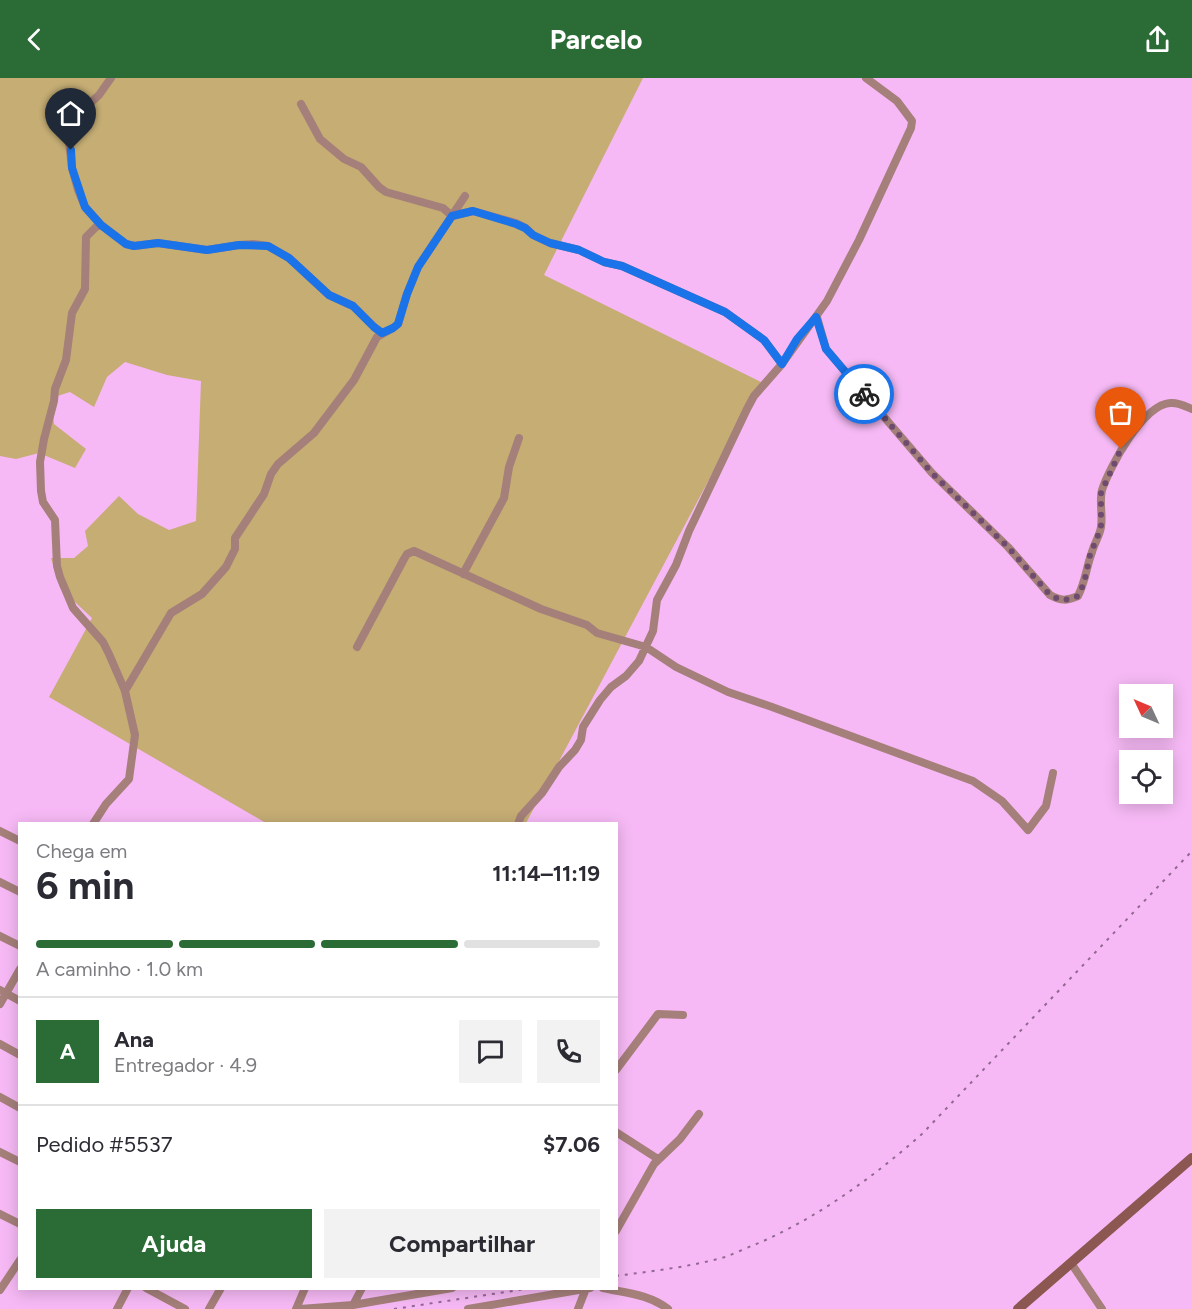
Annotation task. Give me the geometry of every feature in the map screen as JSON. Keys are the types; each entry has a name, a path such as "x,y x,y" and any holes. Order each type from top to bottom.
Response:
{"street":[{"path":"111,78 81,116 78,128 70,136 69,142 72,168 78,189 85,207 101,225 126,244 134,246 158,243 207,250 239,245 268,246 289,258 329,295 353,306 382,333"},
{"path":"519,822 559,767 575,750 581,740 583,728 600,700 639,661 653,631 657,600 676,565 689,531 747,410 761,386 782,364 797,339 816,317 859,240 911,128 912,121 897,100 866,78"},
{"path":"301,104 320,139 344,159 361,167 386,192 443,208 452,216"},
{"path":"125,691 171,613 202,594 226,567 235,549 236,538 264,494 271,474 278,464 314,433 354,380 374,343 382,333 398,324 418,267 465,196"},
{"path":"452,216 473,211 516,224 550,243 579,250 604,262 622,266 725,312 764,340 782,364"},
{"path":"94,822 106,804 129,779 135,735 125,691 102,642 73,608 60,577 57,566 55,520 43,502 40,491 40,462 55,389 66,360 72,313 85,289 86,237 89,232 101,225"},
{"path":"816,317 826,349 894,429 932,473 1008,547 1050,595 1059,600 1066,601 1078,596 1084,583 1090,555 1101,528 1101,493 1121,449 1136,431 1144,416 1156,408 1169,402 1180,403 1192,409"},
{"path":"463,574 504,498 519,438"},
{"path":"357,647 407,555 414,552 541,609 587,625 597,633 646,647 676,667 728,693 973,781 1016,813 1028,830 1046,806 1053,773"},
{"path":"0,831 18,840"},
{"path":"0,882 18,891"},
{"path":"0,936 18,945"},
{"path":"0,1004 3,992 18,972"},
{"path":"3,992 18,1000"},
{"path":"618,1067 658,1014 683,1016"},
{"path":"0,1044 18,1054"},
{"path":"0,1097 18,1107"},
{"path":"618,1228 658,1159 680,1139 699,1114"},
{"path":"619,1134 658,1159"},
{"path":"0,1152 18,1161"},
{"path":"1018,1309 1192,1158"},
{"path":"0,1214 18,1223"},
{"path":"0,1290 18,1263"},
{"path":"1071,1263 1102,1309"},
{"path":"117,1309 127,1290"},
{"path":"150,1290 185,1309"},
{"path":"209,1309 221,1290"},
{"path":"304,1290 298,1309 353,1305 410,1292 431,1290"},
{"path":"353,1305 361,1290"},
{"path":"468,1309 501,1306 587,1290"},
{"path":"578,1309 587,1290"},
{"path":"616,1290 635,1293 660,1303 668,1309"}],"shaded area":[{"path":"0,78 643,78 544,275 761,382 527,822 264,822 49,697 92,618 60,588 51,558 74,558 88,546 85,531 119,496 138,514 169,530 196,521 201,381 167,375 125,362 107,377 94,407 70,392 51,398 54,424 86,449 75,468 39,453 16,459 0,456"}],"railway":[{"path":"618,1276 685,1266 729,1255 803,1221 865,1181 922,1134 1192,851"},
{"path":"394,1309 519,1290"}],"way so far":[{"path":"864,394 932,473 1008,547 1050,595 1059,600 1066,601 1078,596 1084,583 1089,569 1090,555 1101,528 1101,493 1121,449"}],"route":[{"path":"71,150 72,168 85,207 101,225 112,231 126,244 134,246 158,243 207,250 254,244 268,246 289,258 329,295 353,306 382,333 398,324 418,267 452,216 473,211 516,224 550,243 579,250 604,262 622,266 725,312 764,340 782,364 797,339 816,317 826,349 864,394"}]}
